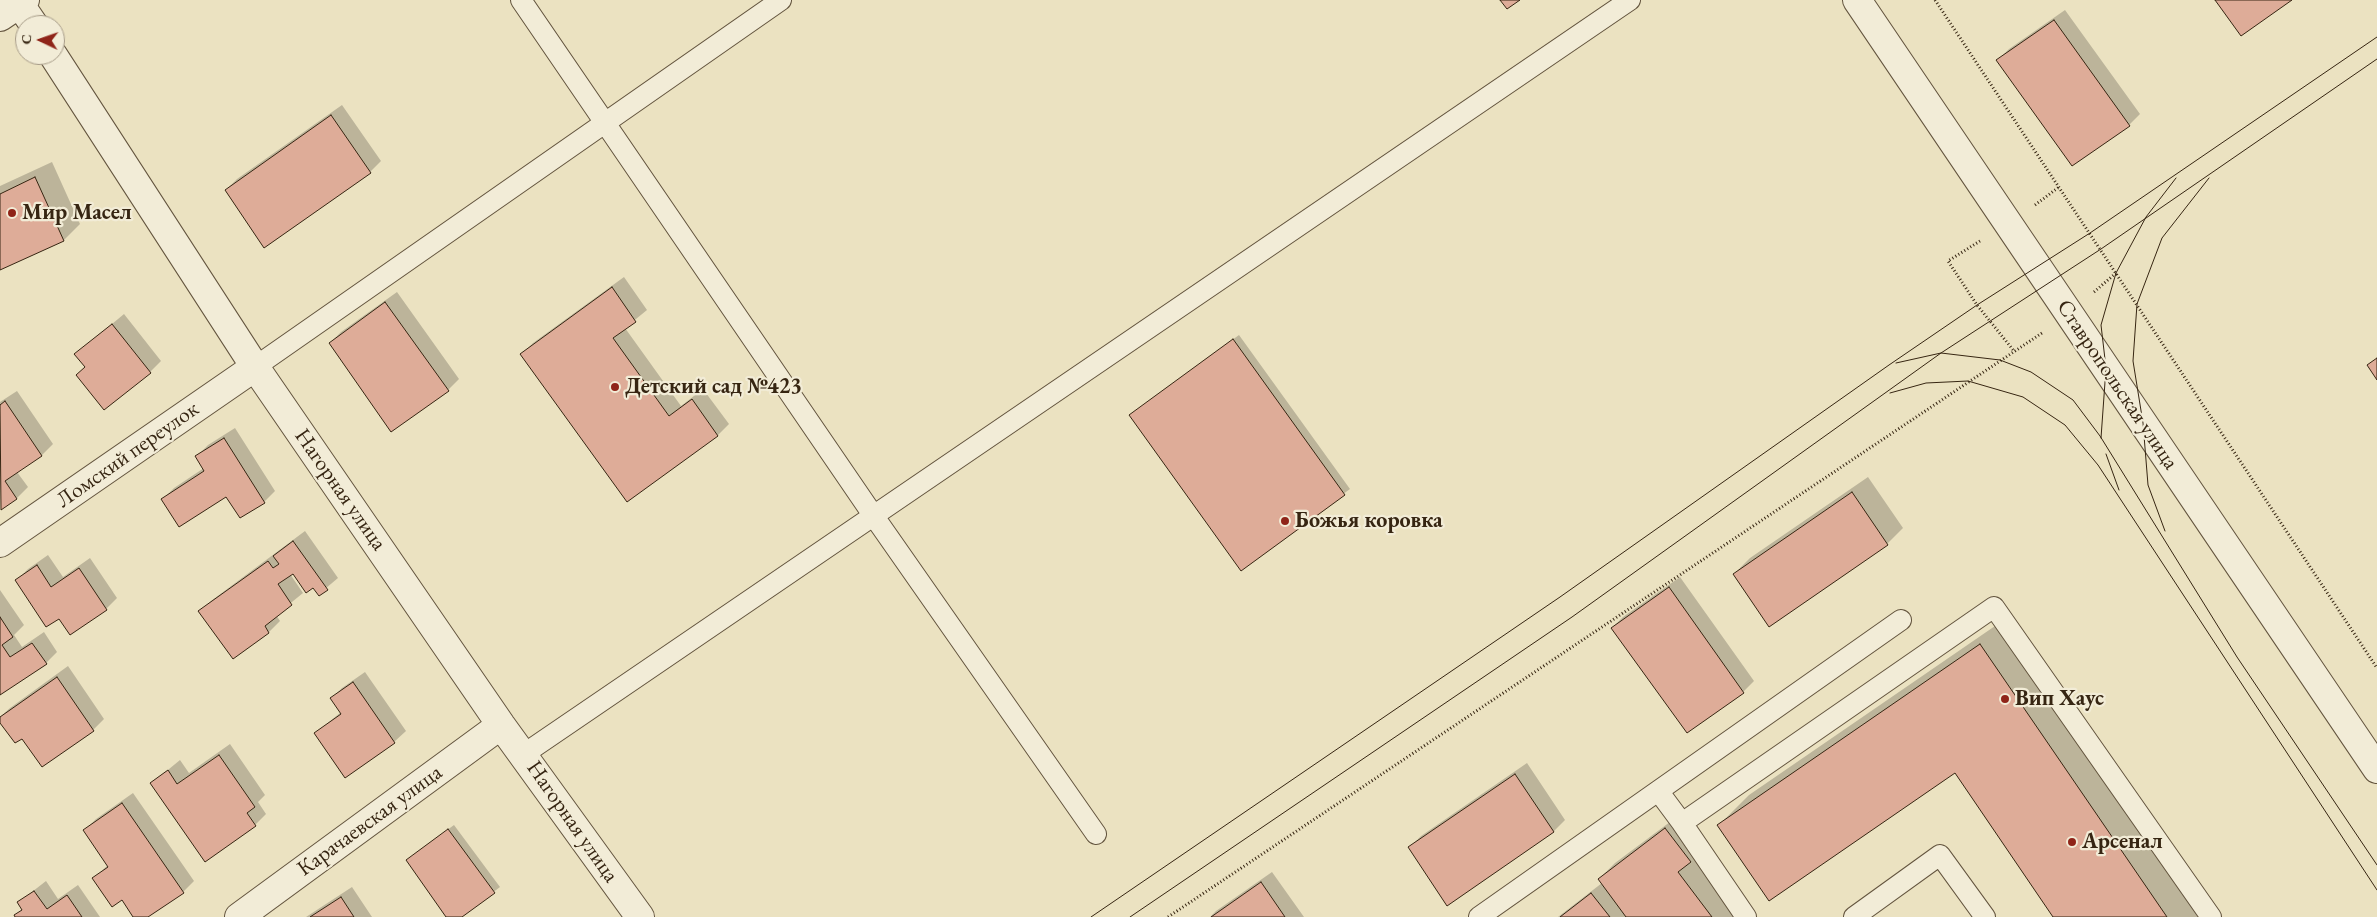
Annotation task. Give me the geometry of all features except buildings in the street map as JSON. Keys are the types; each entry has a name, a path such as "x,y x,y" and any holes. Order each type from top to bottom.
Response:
{"street":[{"name":"Ставропольская улица","path":"1857,0 2377,769"},
{"name":"Нагорная улица","path":"59,65 255,368 501,724 640,917"},
{"name":"Ломский переулок","path":"0,543 255,368"},
{"name":"Карачаевская улица","path":"239,917 501,724"}],"lane":[{"path":"521,0 606,121 873,515 1096,834"},
{"path":"255,368 781,0"},
{"path":"524,754 1630,0"},
{"path":"1682,823 1994,607 2211,917"},
{"path":"1479,917 1659,792 1900,620"},
{"path":"1659,792 1746,917"},
{"path":"1854,917 1940,855 1985,917"}],"path":[{"path":"1935,0 2377,668"},
{"path":"1168,917 2069,314 2116,273"}],"tram line":[{"path":"1091,917 1560,597 1889,365 1977,305 2090,233 2377,37"},
{"path":"1130,917 1572,617 1941,353 2101,249 2377,59"},
{"path":"2101,438 2106,368 2101,325 2116,273 2146,217 2176,178"},
{"path":"2165,531 2148,485 2143,423 2133,361 2137,304 2162,238 2209,178"},
{"path":"1896,363 1941,353 2000,360 2031,372 2073,400 2100,436 2237,657 2377,865"},
{"path":"1890,393 1926,383 1968,381 2023,397 2065,425 2098,465 2377,890"},
{"path":"2106,454 2119,490"}],"place":[{"name":"Мир Масел","path":"12,213"},
{"name":"Детский сад №423","path":"615,387"},
{"name":"Божья коровка","path":"1285,521"},
{"name":"Вип Хаус","path":"2005,699"},
{"name":"Арсенал","path":"2072,842"}]}
